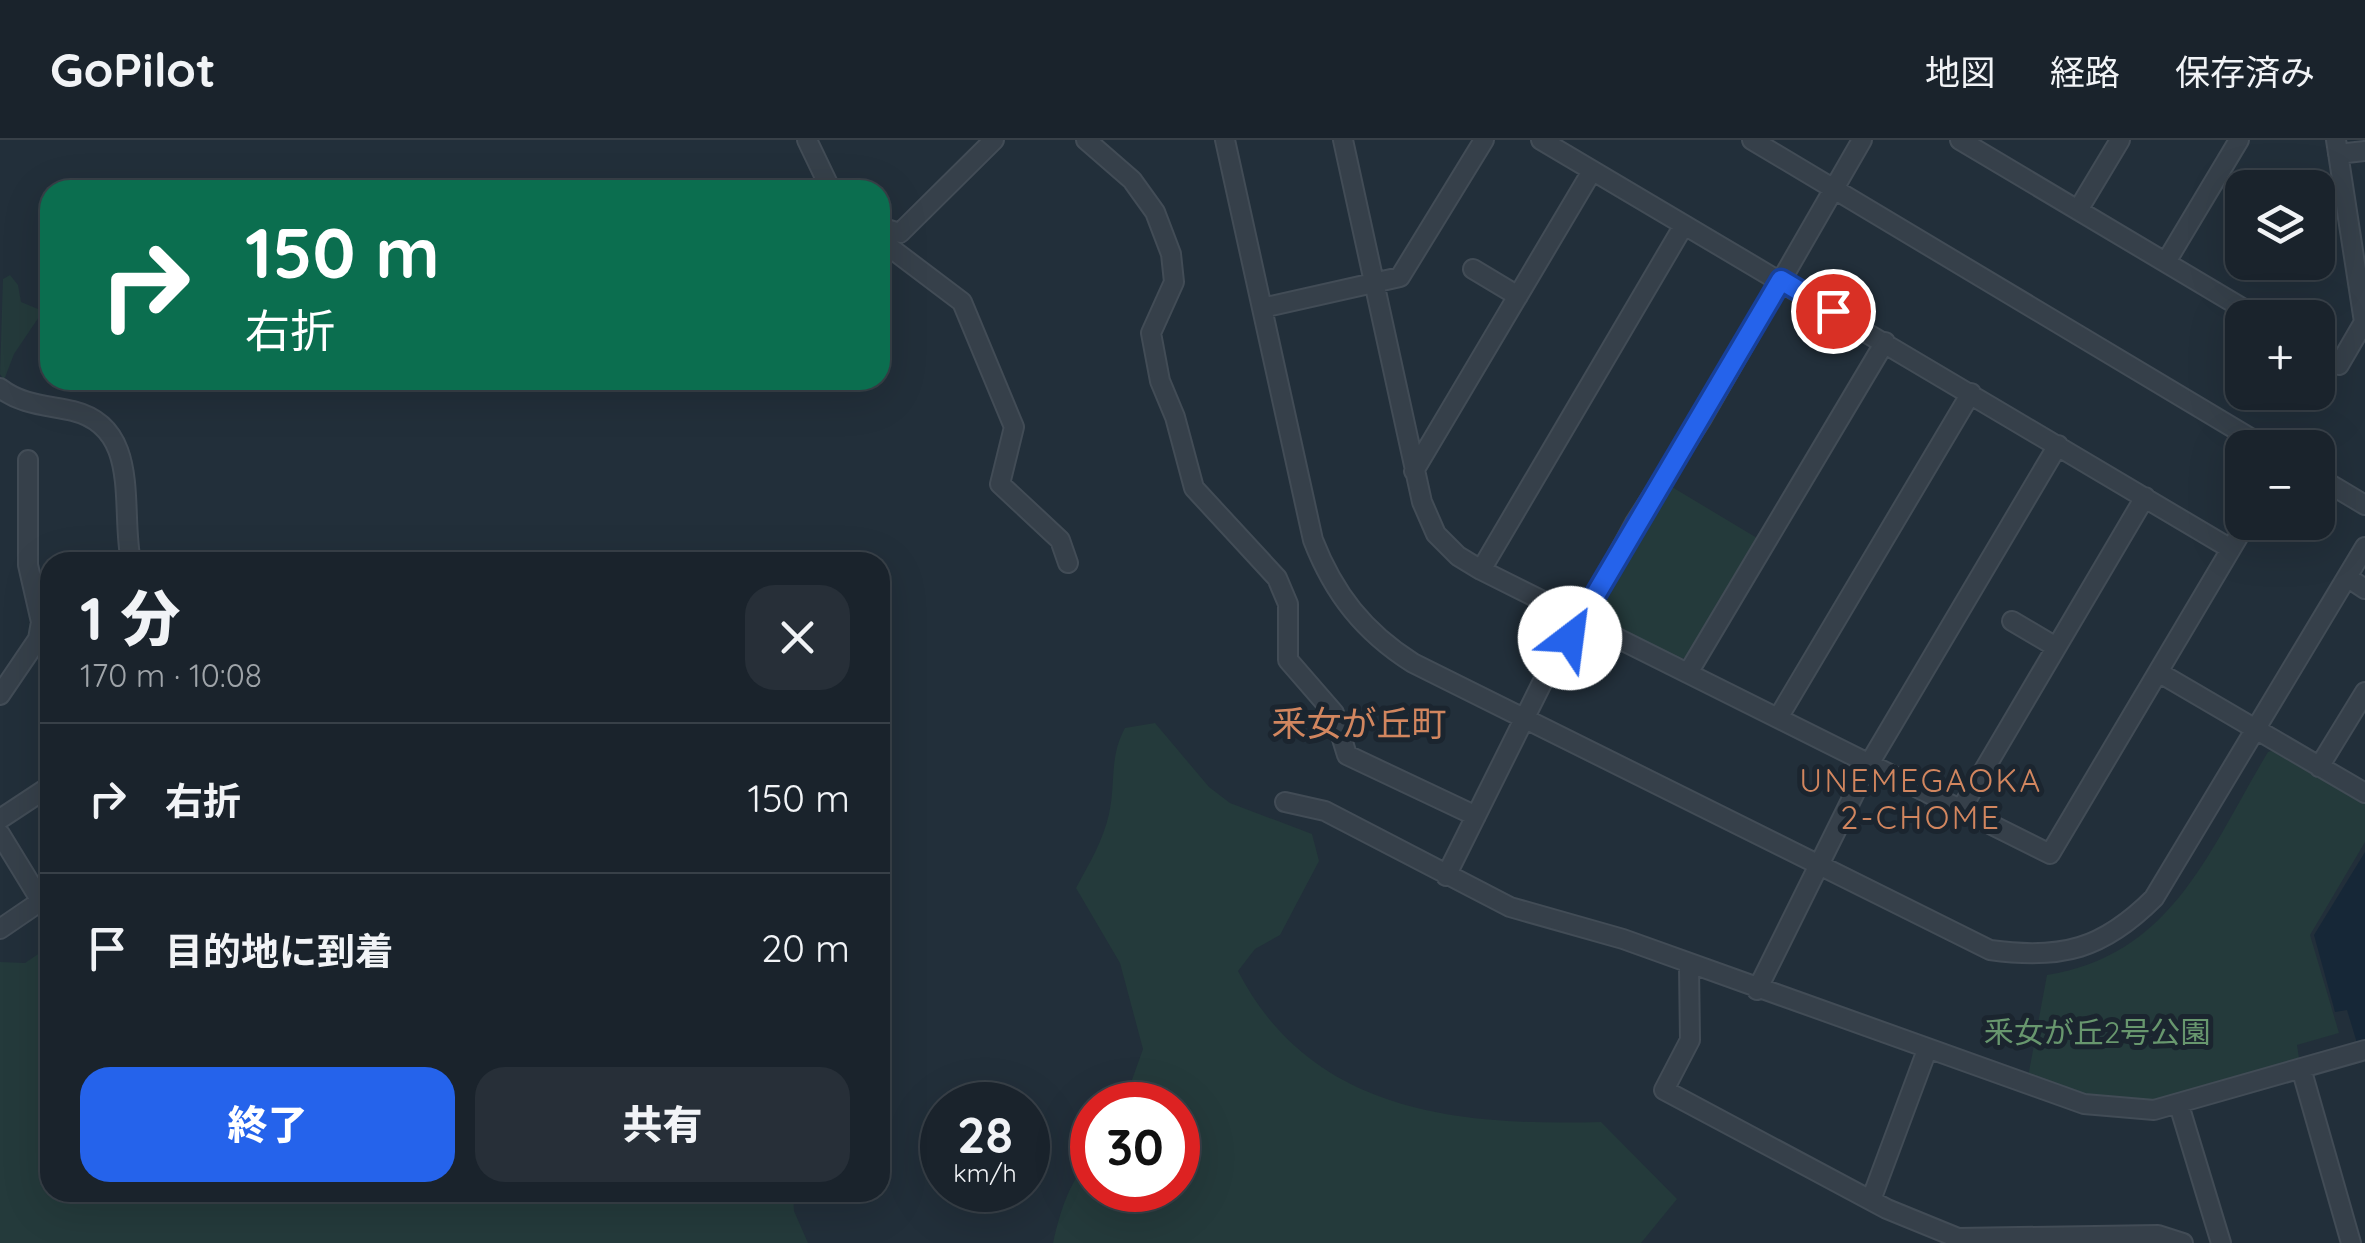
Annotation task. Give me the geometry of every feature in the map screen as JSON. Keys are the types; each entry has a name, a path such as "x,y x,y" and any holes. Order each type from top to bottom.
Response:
{"street":[{"path":"807,140 827,180"},
{"path":"890,230 900,233 994,140"},
{"path":"1086,140 1132,180 1155,212 1171,254 1174,282 1151,334 1160,381 1176,417 1194,488 1277,578 1288,604 1288,660 1334,713 1347,755 1476,816"},
{"path":"1225,140 1313,540 1340,596 1362,623 1395,651 1524,721 1990,950 2042,954 2077,950 2127,925 2154,898 2365,547"},
{"path":"1342,140 1414,470 1436,534 1458,556 1481,570 2050,854 2236,540"},
{"path":"1262,308 1400,278 1484,140"},
{"path":"1540,140 2230,549"},
{"path":"1752,140 2238,430"},
{"path":"1446,876 1549,669 1556,668 1581,618 1862,140"},
{"path":"1960,140 2229,300"},
{"path":"1991,158 2002,140"},
{"path":"2078,210 2120,140"},
{"path":"2166,262 2239,140"},
{"path":"2335,362 2338,364 2364,322 2337,147 2365,151"},
{"path":"1414,470 1592,171"},
{"path":"1481,570 1684,226"},
{"path":"890,248 962,302 1014,427 1000,484 1060,540 1068,563"},
{"path":"1473,269 1518,296"},
{"path":"1688,673 1885,342"},
{"path":"0,388 29,404 87,415 116,438 122,456 124,526 129,552"},
{"path":"1778,718 1971,393"},
{"path":"1756,990 1869,764 2058,445"},
{"path":"28,460 28,565 40,605"},
{"path":"2335,487 2365,504"},
{"path":"1961,809 2145,497"},
{"path":"2346,578 2365,589"},
{"path":"2012,621 2056,646"},
{"path":"0,695 40,634"},
{"path":"2158,672 2365,793"},
{"path":"2319,767 2365,692"},
{"path":"0,818 40,792"},
{"path":"1285,802 1324,812 1510,908 1623,939 1756,990 2084,1104 2135,1112 2179,1105 2365,1050"},
{"path":"0,834 40,899"},
{"path":"0,929 40,902"},
{"path":"1689,966 1690,1040 1664,1090 1871,1200 1966,1240 2158,1236 2183,1243"},
{"path":"1871,1200 1927,1050"},
{"path":"2301,1068 2351,1243"},
{"path":"2179,1105 2220,1243"}],"green space":[{"path":"10,275 18,285 21,302 40,310 4,380 0,374 3,279"},
{"path":"1672,487 1757,538 1689,656 1677,660 1602,621 1599,612"},
{"path":"1155,723 1209,787 1230,803 1312,834 1319,861 1280,935 1255,949 1238,971 1269,1018 1305,1055 1347,1082 1393,1101 1443,1113 1494,1120 1601,1122 1677,1199 1641,1243 1053,1243 1070,1190 1070,1212 1200,1212 1200,1082 1131,1082 1143,1049 1120,963 1076,888 1106,824 1117,749 1125,728"},
{"name":"釆女が丘2号公園","path":"2274,750 2365,804 2365,842 2310,935 2339,1033 2297,1045 2299,1058 2202,1091 2153,1101 2093,1098 2028,1077 2047,975 2090,964 2126,946 2157,921 2183,893 2268,752"},
{"path":"40,953 40,1202 794,1202 808,1243 0,1243 0,962 25,963"}],"water":[{"path":"2365,852 2365,1041 2357,1043 2347,1010 2335,1012 2314,935"}],"district":[{"name":"釆女が丘町","path":"1359,723"},
{"name":"UNEMEGAOKA 2-CHOME","path":"1921,798"}],"route":[{"path":"1570,638 1781,280 1833,311"}]}
